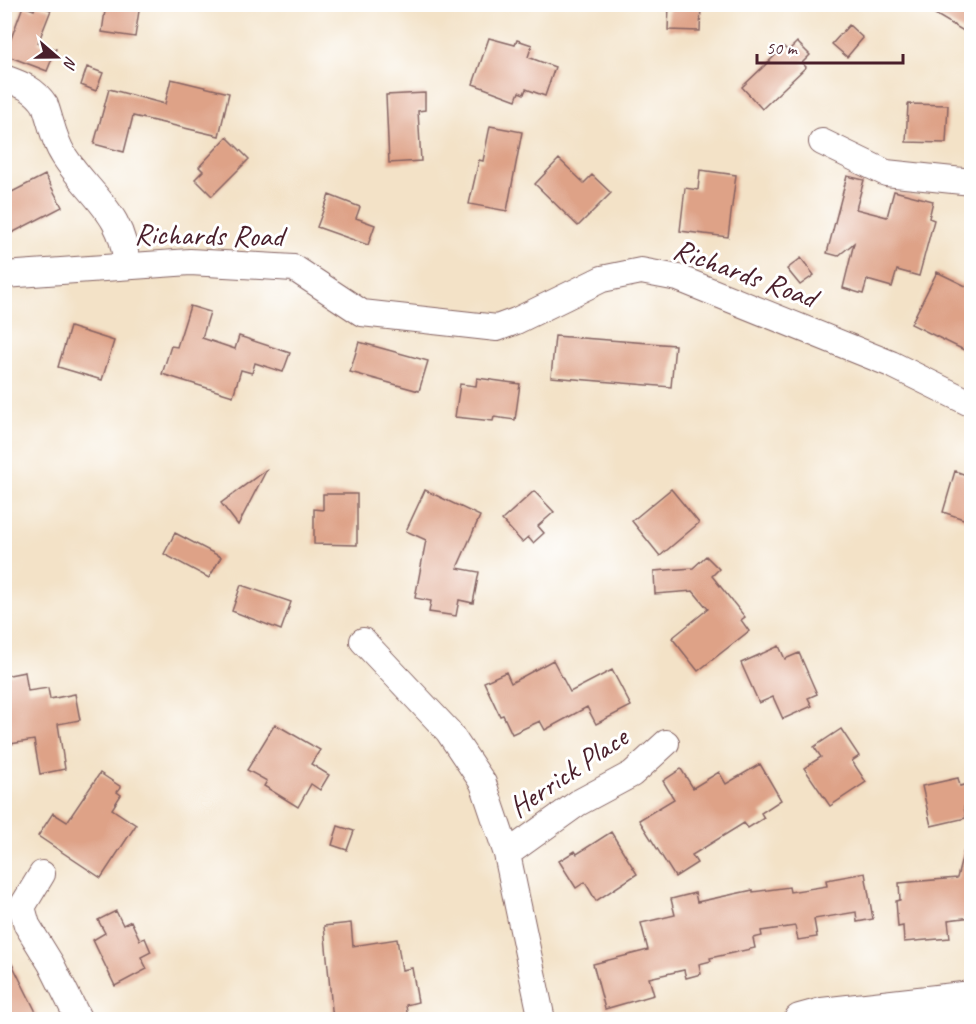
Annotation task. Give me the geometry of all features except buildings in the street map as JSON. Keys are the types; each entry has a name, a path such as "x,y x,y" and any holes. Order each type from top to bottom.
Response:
{"main road":[{"path":"801,1020 822,1014 972,997"}],"street":[{"path":"4,78 26,86 40,97 64,156 108,209 119,230 124,244 126,266"},
{"path":"822,142 886,174 972,182"},
{"name":"Richards Road","path":"4,275 190,262 294,268 362,313 497,328 602,279 640,270 678,278 891,364 972,404"},
{"path":"363,641 448,731 483,783 507,854 542,1020"},
{"name":"Herrick Place","path":"507,854 578,803 632,774 666,742"},
{"path":"42,874 22,907 27,925 51,964 79,1020"}]}
